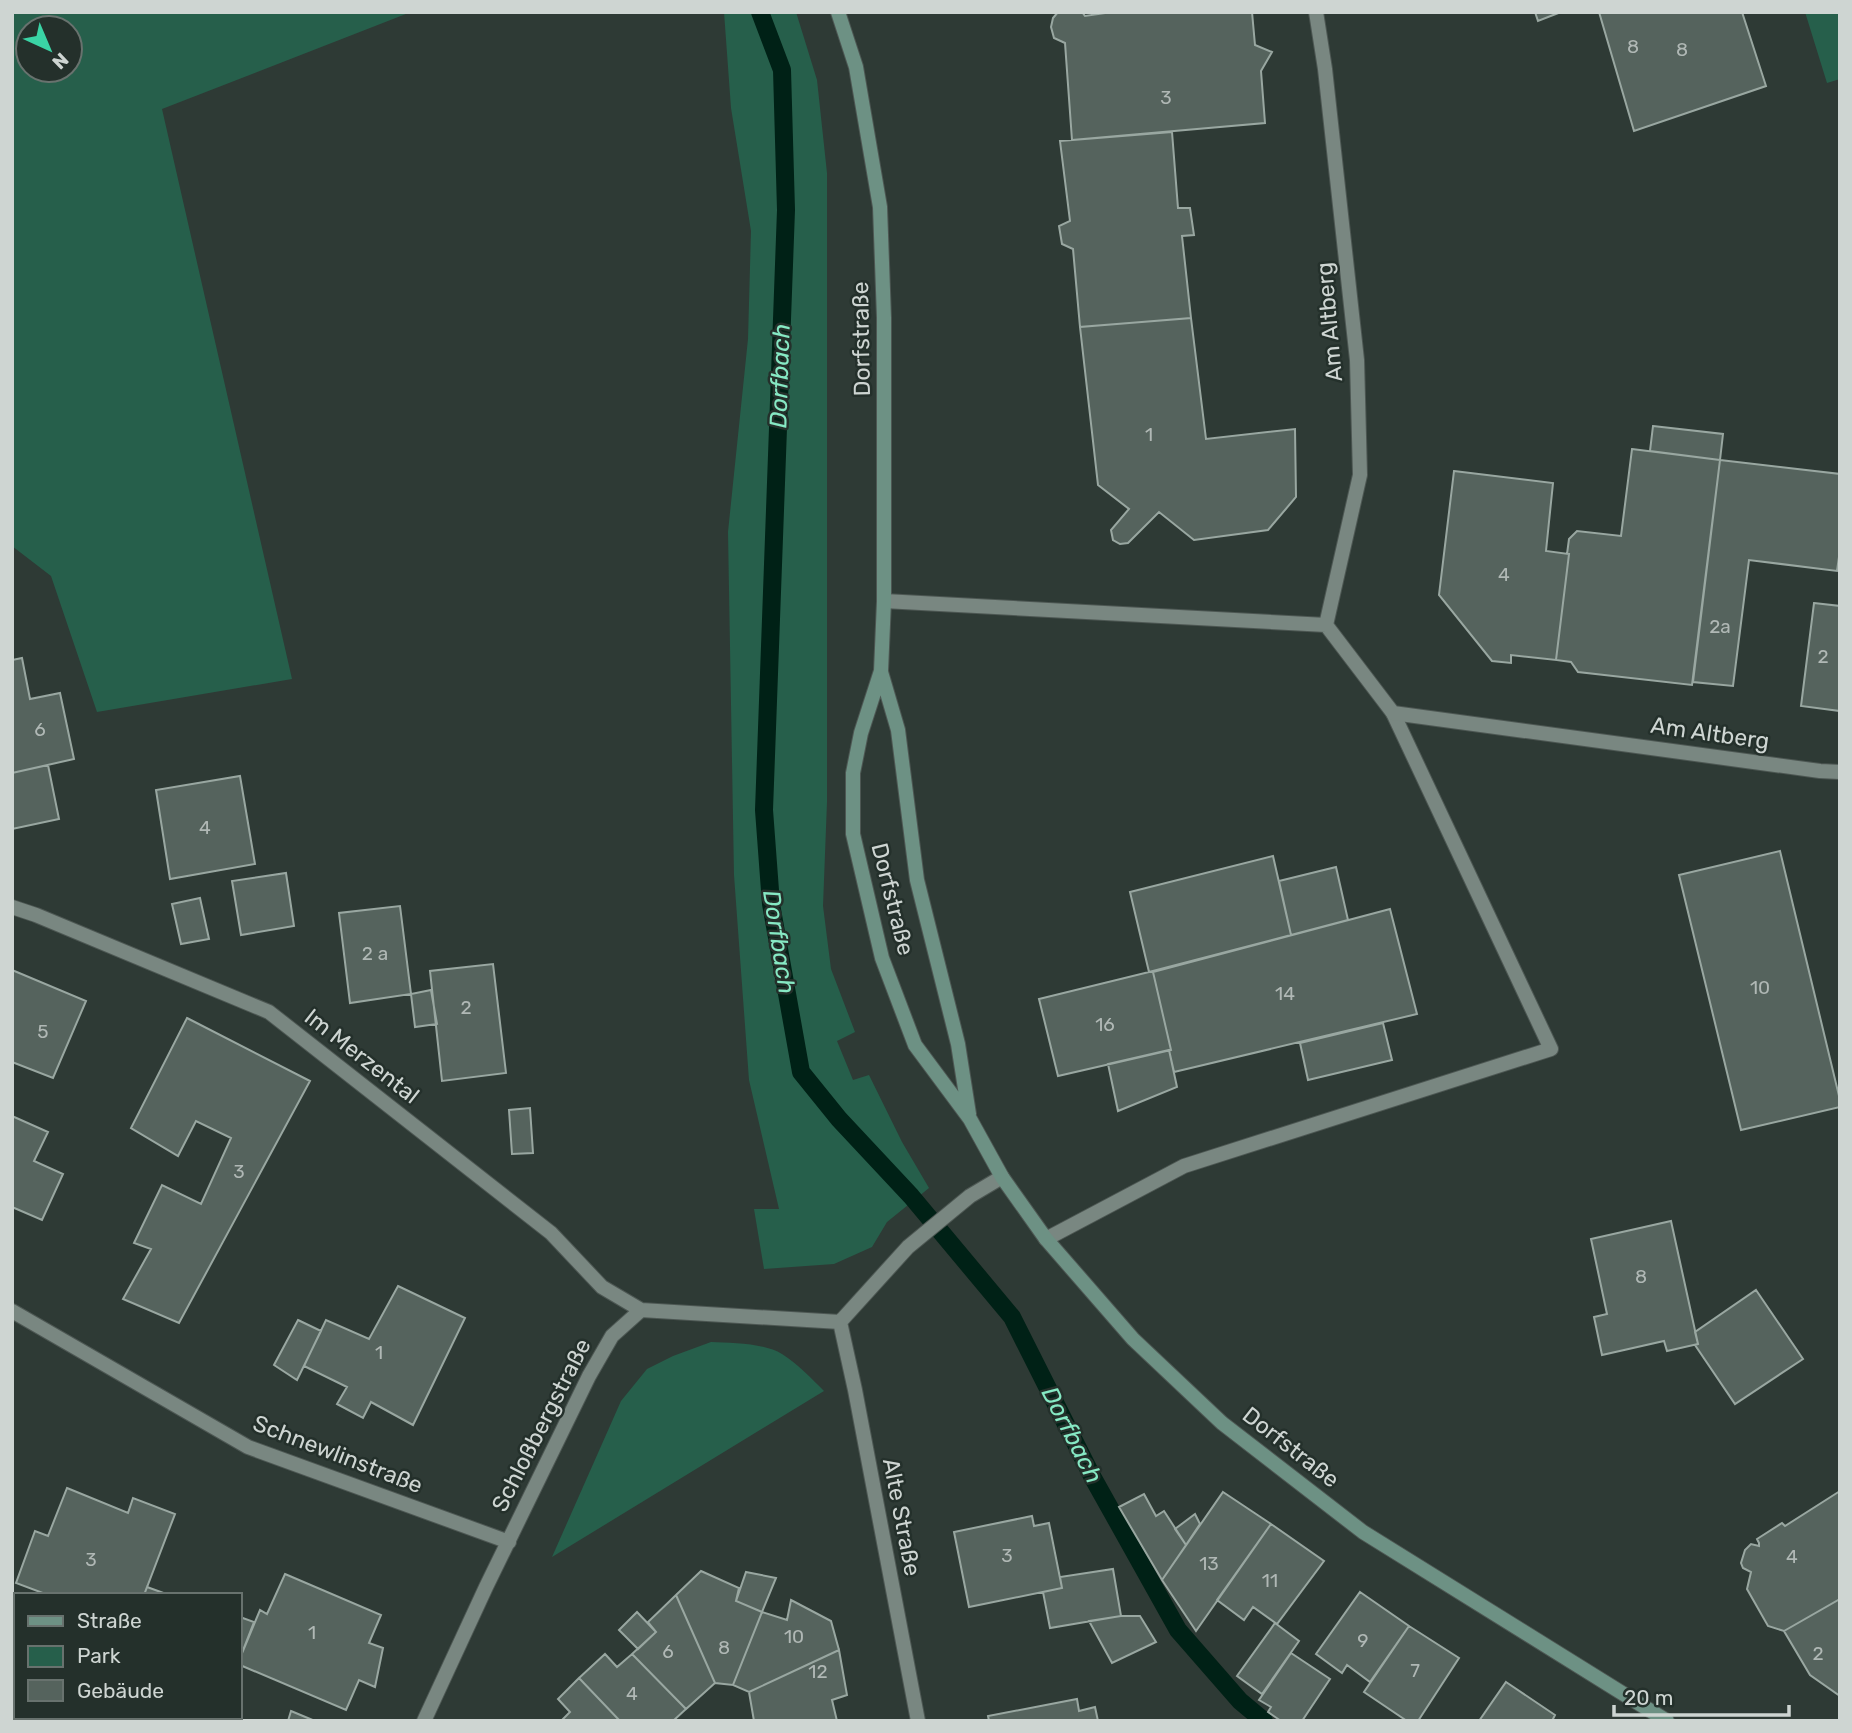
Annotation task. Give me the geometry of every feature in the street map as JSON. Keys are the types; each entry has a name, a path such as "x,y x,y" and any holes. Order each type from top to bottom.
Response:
{"main road":[{"name":"Dorfstraße","path":"838,12 856,67 880,207 884,317 884,601 881,671 861,733 853,774 853,834 882,958 915,1045 970,1119 1002,1177 1046,1239 1133,1339 1222,1423 1363,1532 1667,1721"},
{"name":"Dorfstraße","path":"881,671 898,730 917,880 958,1044 970,1119"}],"street":[{"name":"Am Altberg","path":"1316,12 1325,69 1357,360 1360,475 1326,625"},
{"path":"884,601 1326,625 1393,713 1551,1049 1184,1166 1046,1239"},
{"name":"Am Altberg","path":"1393,713 1840,772"},
{"name":"Im Merzental","path":"12,907 269,1012 551,1233 602,1286 641,1310"},
{"path":"641,1310 840,1322 908,1247 970,1196 1002,1177"},
{"name":"Schloßbergstraße","path":"424,1721 589,1376 612,1336 641,1310"},
{"name":"Schnewlinstraße","path":"12,1311 248,1447 509,1542"},
{"name":"Alte Straße","path":"840,1322 918,1721"}],"green space":[{"path":"12,12 411,12 162,109 292,679 97,712 51,576 12,546"},
{"path":"724,12 796,12 817,80 827,173 827,802 823,906 831,969 855,1032 837,1041 853,1080 869,1075 902,1142 929,1188 887,1222 872,1247 834,1264 764,1269 754,1209 779,1209 749,1080 734,875 728,532 748,339 751,231 731,108"},
{"path":"1805,12 1840,12 1840,79 1827,83"},
{"path":"711,1342 748,1344 775,1350 804,1371 824,1391 552,1557 621,1401 647,1369"}],"building":[{"path":"1058,12 1082,12 1085,16 1112,12 1252,12 1255,45 1272,52 1261,71 1265,123 1072,140 1065,43 1054,38 1051,27"},
{"path":"1535,12 1561,12 1538,21"},
{"path":"1599,12 1742,12 1766,86 1634,131"},
{"path":"1172,132 1178,208 1190,208 1194,235 1182,236 1191,318 1080,327 1073,249 1062,244 1059,226 1070,221 1060,141"},
{"path":"1191,318 1206,439 1295,429 1296,497 1268,530 1194,540 1159,512 1128,543 1120,544 1113,540 1111,530 1129,509 1098,485 1080,327"},
{"path":"1653,426 1723,434 1720,460 1650,451"},
{"path":"1632,449 1720,460 1692,685 1578,672 1571,662 1556,660 1569,539 1577,531 1621,536"},
{"path":"1720,460 1840,474 1840,550 1837,571 1749,560 1733,686 1693,682"},
{"path":"1454,471 1553,483 1546,551 1569,554 1556,660 1511,655 1511,663 1492,661 1439,595"},
{"path":"1814,603 1840,606 1840,711 1801,706"},
{"path":"22,658 30,699 60,693 74,759 12,773 12,660"},
{"path":"48,765 59,819 12,829 12,773"},
{"path":"240,776 255,864 170,879 156,790"},
{"path":"1780,851 1840,1107 1741,1130 1679,875"},
{"path":"1273,856 1291,935 1149,972 1130,892"},
{"path":"1336,867 1348,920 1291,935 1279,881"},
{"path":"286,873 294,926 241,935 232,881"},
{"path":"200,898 209,939 181,944 172,904"},
{"path":"400,906 411,994 350,1003 339,913"},
{"path":"1390,909 1417,1014 1174,1072 1153,972"},
{"path":"493,964 506,1073 442,1081 430,971"},
{"path":"12,970 86,1001 53,1078 12,1062"},
{"path":"1153,972 1171,1050 1058,1076 1039,999"},
{"path":"431,990 437,1024 415,1027 411,994"},
{"path":"187,1018 310,1081 179,1323 123,1299 151,1249 134,1243 162,1185 201,1204 231,1138 196,1121 178,1156 131,1128"},
{"path":"1383,1023 1392,1060 1308,1080 1300,1043"},
{"path":"1169,1050 1177,1087 1118,1111 1108,1064"},
{"path":"530,1108 533,1153 512,1154 509,1110"},
{"path":"12,1116 48,1132 34,1161 63,1174 42,1220 12,1207"},
{"path":"1671,1221 1698,1344 1667,1351 1664,1341 1602,1355 1594,1317 1607,1314 1591,1239"},
{"path":"398,1286 465,1318 413,1425 371,1402 363,1418 337,1404 347,1387 304,1366 326,1320 369,1339"},
{"path":"1756,1290 1803,1359 1735,1404 1695,1345 1698,1344 1695,1332"},
{"path":"298,1320 321,1331 297,1380 274,1365"},
{"path":"67,1488 128,1513 133,1498 175,1514 145,1593 43,1593 16,1583 35,1531 48,1536"},
{"path":"1840,1491 1840,1599 1784,1631 1768,1626 1747,1589 1751,1572 1743,1568 1741,1563 1745,1550 1751,1544 1759,1546 1757,1539 1782,1523 1785,1526"},
{"path":"1223,1492 1271,1524 1196,1631 1162,1580"},
{"path":"1144,1494 1156,1516 1164,1511 1186,1545 1162,1580 1119,1507"},
{"path":"1195,1514 1200,1524 1186,1545 1175,1529"},
{"path":"1032,1516 1034,1526 1049,1523 1062,1588 969,1607 954,1532"},
{"path":"1271,1524 1324,1561 1277,1624 1253,1607 1244,1620 1217,1600"},
{"path":"1113,1569 1121,1616 1050,1628 1043,1592 1062,1588 1060,1577"},
{"path":"701,1571 739,1588 736,1601 762,1612 733,1685 715,1683 676,1595"},
{"path":"746,1572 776,1578 762,1612 736,1601"},
{"path":"285,1574 381,1615 369,1643 383,1648 375,1687 359,1680 346,1710 242,1666 242,1653 260,1610 267,1614"},
{"path":"147,1587 164,1593 145,1593"},
{"path":"1360,1592 1409,1626 1370,1682 1347,1665 1342,1673 1316,1654"},
{"path":"676,1595 715,1683 686,1709 632,1654 656,1632 648,1622"},
{"path":"1840,1599 1840,1696 1810,1675 1784,1631"},
{"path":"791,1600 831,1621 839,1650 749,1692 733,1685 762,1612 787,1620"},
{"path":"637,1612 656,1632 638,1649 619,1630"},
{"path":"1140,1616 1156,1642 1112,1663 1089,1621"},
{"path":"242,1618 254,1622 242,1653"},
{"path":"1275,1623 1299,1641 1262,1694 1237,1676"},
{"path":"12,1626 14,1676 12,1675"},
{"path":"1409,1626 1459,1658 1418,1721 1407,1721 1364,1692"},
{"path":"839,1650 847,1695 832,1700 837,1721 754,1721 749,1692"},
{"path":"1291,1653 1330,1679 1302,1721 1281,1721 1268,1712 1271,1707 1259,1700"},
{"path":"605,1654 617,1667 632,1654 686,1709 673,1721 620,1721 579,1678"},
{"path":"579,1678 620,1721 561,1721 570,1712 558,1699"},
{"path":"1506,1682 1555,1715 1552,1721 1479,1721"},
{"path":"1077,1699 1079,1711 1095,1707 1098,1721 989,1721 988,1716"},
{"path":"291,1711 315,1721 288,1721"},
{"path":"29,1719 113,1719 112,1721 28,1721"},
{"path":"184,1719 189,1721 167,1721"}],"waterway":[{"name":"Dorfbach","path":"760,12 782,70 786,210 764,810 771,904 801,1072 839,1119 911,1196 1012,1317 1093,1478 1178,1630 1240,1701 1264,1721"}]}
